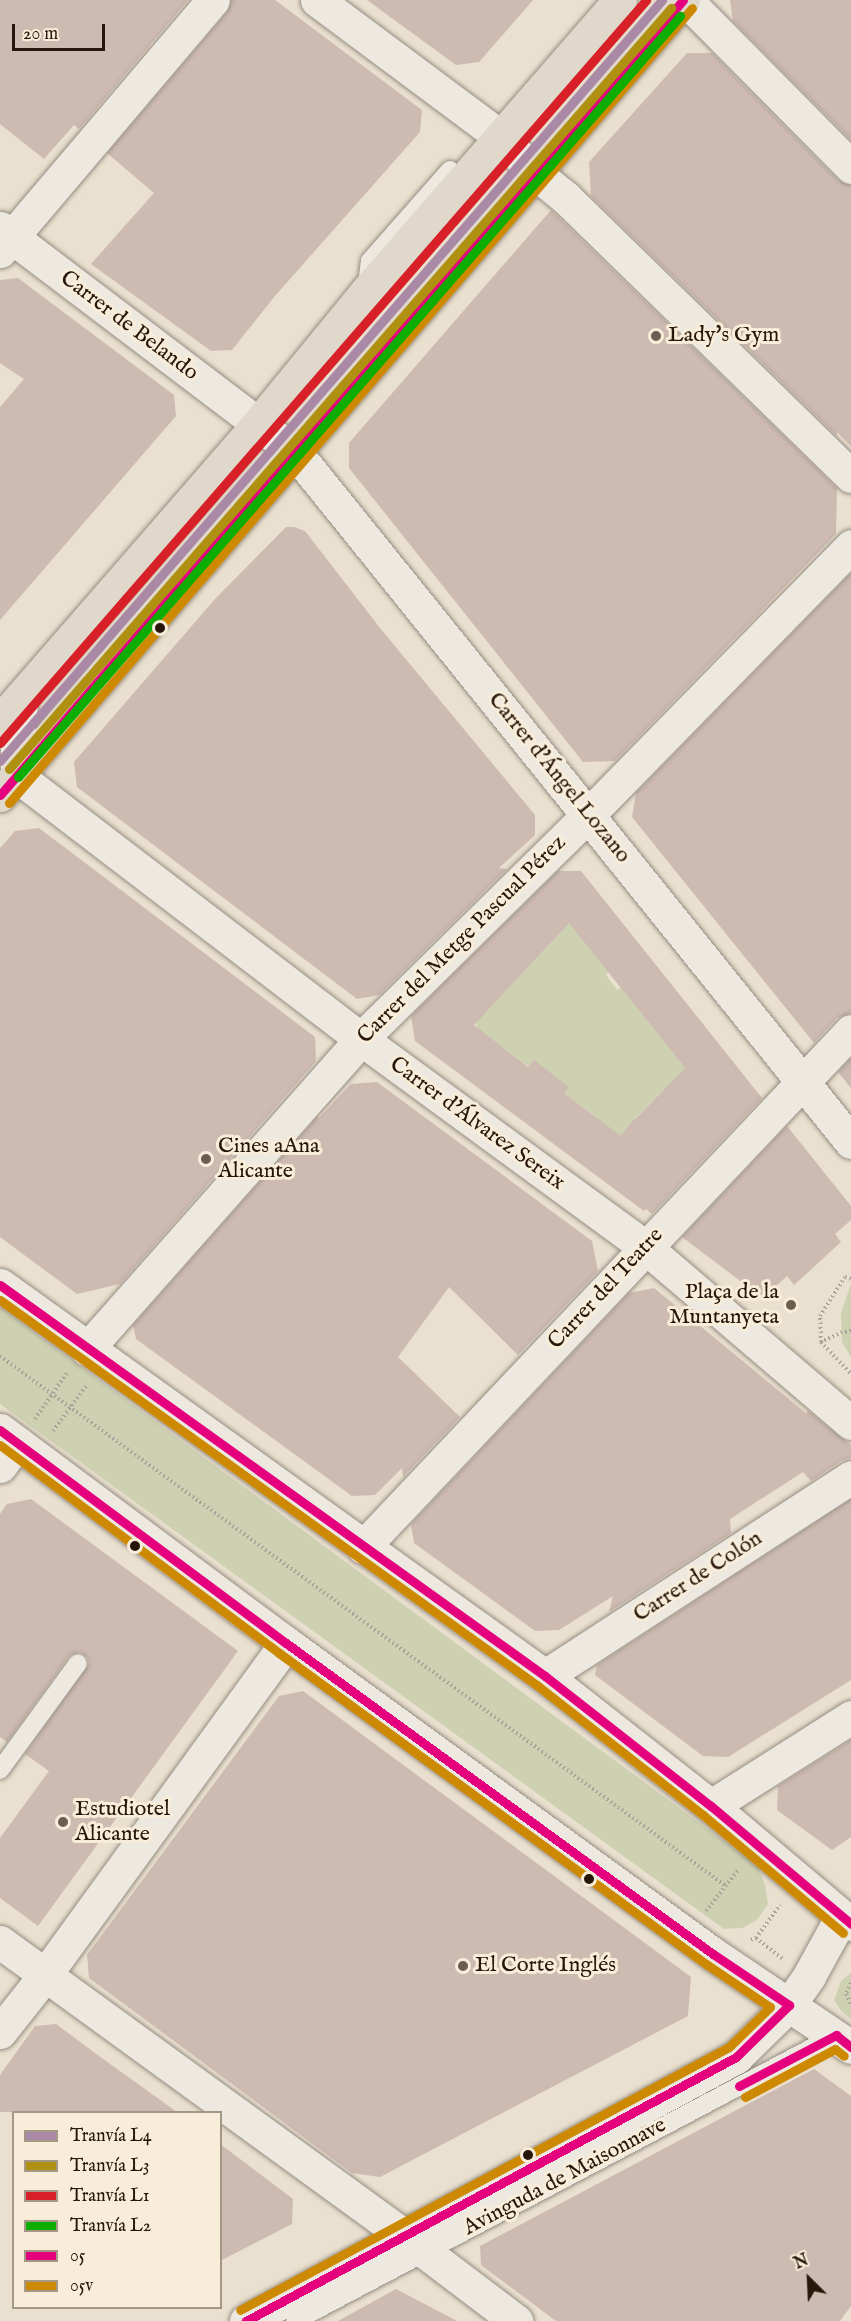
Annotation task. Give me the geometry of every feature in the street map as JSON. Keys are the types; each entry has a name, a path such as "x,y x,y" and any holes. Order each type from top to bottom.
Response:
{"main road":[{"path":"0,721 258,424 366,292 620,0"},
{"path":"8,786 684,0"}],"street":[{"path":"4,239 213,0"},
{"path":"317,0 502,138 534,172 566,198 851,476"},
{"path":"684,0 851,167"},
{"name":"Carrer de Belando","path":"4,239 258,424"},
{"name":"Carrer d'Ángel Lozano","path":"258,424 295,452 851,1142"},
{"name":"Carrer del Metge Pascual Pérez","path":"87,1349 362,1040 589,814 851,546"},
{"path":"8,786 22,696"},
{"name":"Carrer d'Álvarez Sereix","path":"8,786 645,1247 851,1423"},
{"name":"Carrer del Teatre","path":"363,1547 851,1031"},
{"path":"0,1286 545,1676 848,1916"},
{"path":"16,1444 713,1954 843,2041"},
{"name":"Carrer de Colón","path":"545,1676 851,1477"},
{"path":"0,2032 45,1975 286,1643"},
{"path":"711,1806 851,1717"},
{"name":"Avinguda de Maisonnave","path":"246,2321 414,2244 736,2057 789,2005 848,1916"},
{"path":"0,1942 516,2321"}],"lane":[{"path":"623,91 679,30 684,0"},
{"path":"366,292 370,261 450,170"},
{"path":"0,1770 78,1664"},
{"name":"Avinguda de Maisonnave","path":"295,2321 414,2244 843,2041"}],"path":[{"path":"851,1273 845,1277 820,1316 821,1342 851,1374"},
{"path":"845,1277 851,1279"},
{"path":"821,1342 842,1332 851,1331"},
{"path":"16,1444 87,1349"},
{"path":"0,1356 726,1886"},
{"path":"16,1444 70,1408 88,1383"},
{"path":"704,1914 740,1867"},
{"path":"748,1941 756,1938 780,1907 779,1897"},
{"path":"851,1983 846,1994 851,2005"}],"green space":[{"path":"566,919 609,972 606,975 617,990 621,988 685,1068 687,1106 665,1088 635,1118 655,1139 619,1140 596,1117 564,1093 498,1044 478,1035 475,1015 494,1003 550,943"},
{"path":"851,1284 851,1357 842,1342 841,1313"},
{"path":"0,1307 758,1866 765,1885 768,1904 757,1920 742,1928 724,1929 0,1404"},
{"path":"851,1973 851,2019 842,2012 834,2000 841,1981"}],"building":[{"path":"0,0 188,0 79,129 74,125 44,159 0,124"},
{"path":"231,0 275,0 422,110 420,132 275,296 232,350 211,351 91,264 154,193 107,153 227,12"},
{"path":"367,0 533,0 479,62 456,65"},
{"path":"730,0 851,0 851,140 733,21"},
{"path":"687,53 712,53 838,180 851,185 851,446 837,432 837,436 591,196 589,162"},
{"path":"551,210 837,488 836,534 615,761 583,762 349,468 349,443"},
{"path":"18,278 174,395 176,416 0,620 0,407 24,379 0,363 0,280"},
{"path":"286,527 305,531 380,628 535,815 535,835 499,868 507,869 379,995 357,999 77,787 74,762 215,599"},
{"path":"851,573 851,1013 837,1018 814,1043 632,817 636,793"},
{"path":"39,828 315,1037 316,1061 120,1284 77,1294 0,1237 0,848 15,831"},
{"path":"558,871 581,871 762,1098 652,1214 646,1209 644,1211 415,1041 411,1016","holes":["569,923 685,1068 621,1136 564,1093 569,1087 534,1060 528,1067 474,1025"]},
{"path":"851,1058 851,1088 838,1072"},
{"path":"377,1082 592,1241 598,1271 518,1355 449,1287 398,1357 460,1417 403,1477 402,1468 375,1495 352,1496 136,1339 133,1325 318,1116 318,1119 351,1084"},
{"path":"787,1126 851,1206 851,1220 835,1234 841,1242 794,1285 787,1276 763,1298 682,1237"},
{"path":"654,1288 807,1414 807,1410 851,1445 851,1458 841,1461 811,1481 803,1472 730,1519 731,1533 609,1612 613,1596 559,1630 535,1631 414,1543 411,1524 629,1293"},
{"path":"31,1499 238,1651 38,1926 0,1898 0,1838 49,1771 25,1754 89,1664 88,1658 80,1652 69,1656 7,1742 0,1737 0,1514 7,1504"},
{"path":"851,1499 851,1680 728,1757 703,1756 595,1675 597,1665"},
{"name":"El Corte Inglés","path":"303,1691 691,1977 688,2016 380,2177 352,2173 89,1978 87,1955 279,1696"},
{"path":"851,1740 851,1837 832,1850 777,1810 778,1786"},
{"path":"56,2024 176,2111 0,2112 0,2075 35,2026"},
{"path":"814,2069 851,2096 851,2306 840,2321 556,2321 481,2265 480,2246"},
{"path":"222,2146 293,2199 292,2224 222,2260"},
{"path":"396,2289 457,2321 338,2321"}],"tram line":[{"name":"L1","path":"0,743 646,0"},
{"name":"L4","path":"0,761 662,0"},
{"name":"L3","path":"9,769 671,8"},
{"name":"L2","path":"18,777 680,16"}],"transit line":[{"name":"05","path":"0,795 683,0"},
{"name":"05v","path":"9,803 692,8"},
{"name":"05","path":"0,1285 545,1676 711,1806 851,1924"},
{"name":"05v","path":"0,1300 538,1686 703,1815 843,1933"},
{"name":"05","path":"0,1430 286,1643 713,1954 789,2005 736,2057 246,2321"},
{"name":"05v","path":"0,1445 279,1653 706,1964 770,2007 729,2047 240,2310"},
{"name":"05","path":"739,2086 836,2035 851,2047"},
{"name":"05v","path":"745,2097 835,2049 844,2056"}],"place":[{"name":"Lady's Gym","path":"656,336"},
{"name":"Cines aAna Alicante","path":"206,1159"},
{"name":"Plaça de la Muntanyeta","path":"791,1305"},
{"name":"Estudiotel Alicante","path":"63,1822"},
{"name":"El Corte Inglés","path":"463,1966"}]}
